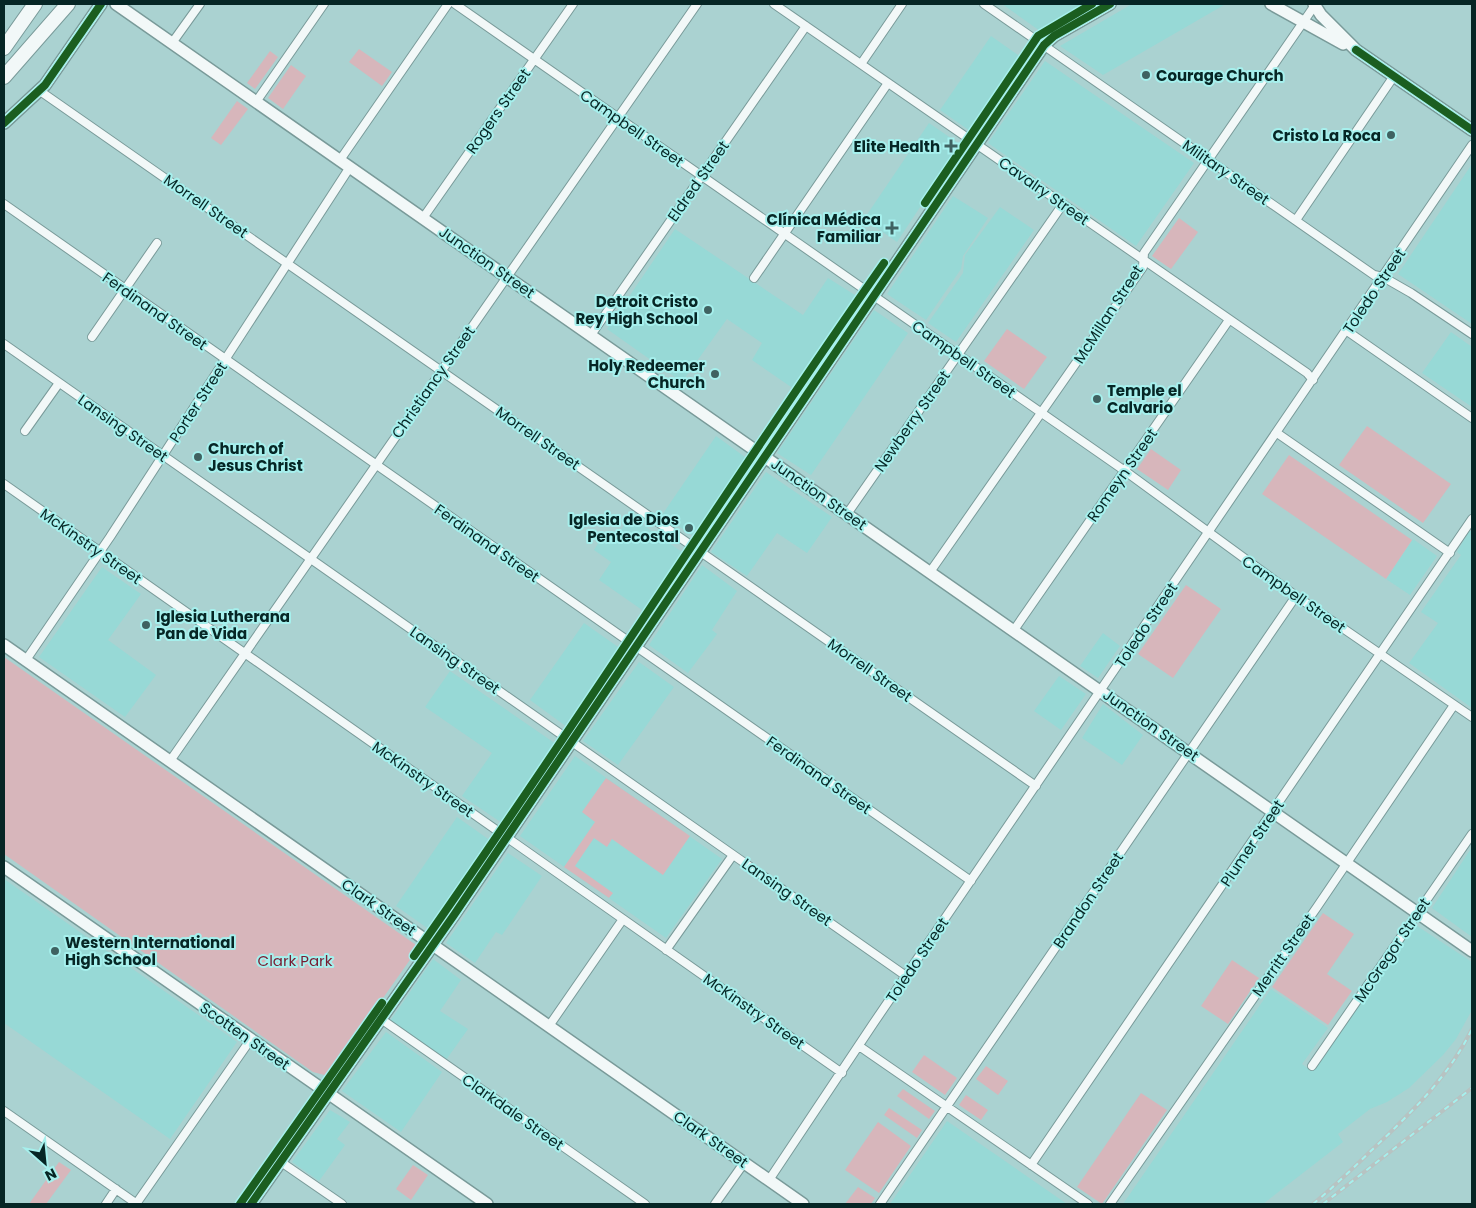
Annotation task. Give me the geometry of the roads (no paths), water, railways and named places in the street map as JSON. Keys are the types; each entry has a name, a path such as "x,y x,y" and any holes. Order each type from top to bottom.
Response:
{"highway":[{"path":"4,48 35,4"},
{"path":"4,77 68,4"}],"street":[{"path":"4,123 40,90 101,4"},
{"name":"Junction Street","path":"116,4 1472,950"},
{"path":"172,43 200,4"},
{"path":"256,102 324,4"},
{"path":"340,160 448,4"},
{"name":"Campbell Street","path":"455,4 1125,471 1296,596 1472,717"},
{"name":"Rogers Street","path":"423,218 573,4"},
{"name":"Christiancy Street","path":"170,761 697,4"},
{"name":"Cavalry Street","path":"774,4 1307,373 1313,380"},
{"path":"861,64 902,4"},
{"name":"Military Street","path":"984,4 1374,274 1411,293 1472,334"},
{"path":"251,1204 507,838 1044,45 1054,36 1110,4"},
{"path":"1272,4 1356,50 1472,130"},
{"path":"1315,5 1321,15 1356,50"},
{"name":"McMillan Street","path":"930,572 1143,267 1144,253 1315,5"},
{"name":"Eldred Street","path":"591,335 806,26"},
{"path":"1296,220 1394,76"},
{"path":"754,278 888,83"},
{"name":"Morrell Street","path":"40,90 1036,786"},
{"name":"Toledo Street","path":"769,1180 1472,145"},
{"name":"Porter Street","path":"26,660 100,552 350,167"},
{"name":"Ferdinand Street","path":"4,204 971,880"},
{"name":"Newberry Street","path":"848,514 1063,204"},
{"path":"92,337 157,243"},
{"name":"Romeyn Street","path":"1014,630 1229,320"},
{"path":"1347,330 1472,418"},
{"name":"Lansing Street","path":"4,344 906,976"},
{"path":"25,431 59,383"},
{"path":"1277,433 1450,553"},
{"name":"McKinstry Street","path":"4,484 842,1073"},
{"name":"Plumer Street","path":"1031,1165 1381,655 1472,519"},
{"name":"Brandon Street","path":"880,1204 1296,596"},
{"name":"Clark Street","path":"4,645 803,1204"},
{"name":"Merritt Street","path":"1110,1204 1454,705"},
{"name":"McGregor Street","path":"1312,1066 1472,834"},
{"path":"666,950 733,855"},
{"name":"Scotten Street","path":"4,867 487,1204"},
{"path":"549,1026 623,919"},
{"name":"Clarkdale Street","path":"381,1019 645,1204"},
{"path":"4,1110 137,1204 251,1040"},
{"path":"859,1046 1088,1204"},
{"path":"281,1162 342,1204"},
{"path":"715,1204 744,1163"},
{"path":"106,1204 116,1189"}],"railway":[{"path":"1313,1204 1389,1134 1429,1092 1463,1046 1472,1029"},
{"path":"1323,1204 1472,1088"}],"place":[{"name":"Courage Church","path":"1146,75"},
{"name":"Cristo La Roca","path":"1391,135"},
{"name":"Elite Health","path":"951,146"},
{"name":"Clínica Médica Familiar","path":"892,228"},
{"name":"Detroit Cristo Rey High School","path":"708,310"},
{"name":"Holy Redeemer Church","path":"715,374"},
{"name":"Temple el Calvario","path":"1097,399"},
{"name":"Church of Jesus Christ","path":"198,457"},
{"name":"Iglesia de Dios Pentecostal","path":"689,528"},
{"name":"Iglesia Lutherana Pan de Vida","path":"146,625"},
{"name":"Western International High School","path":"55,951"}],"park label":[{"name":"Clark Park","path":"295,960"}]}
